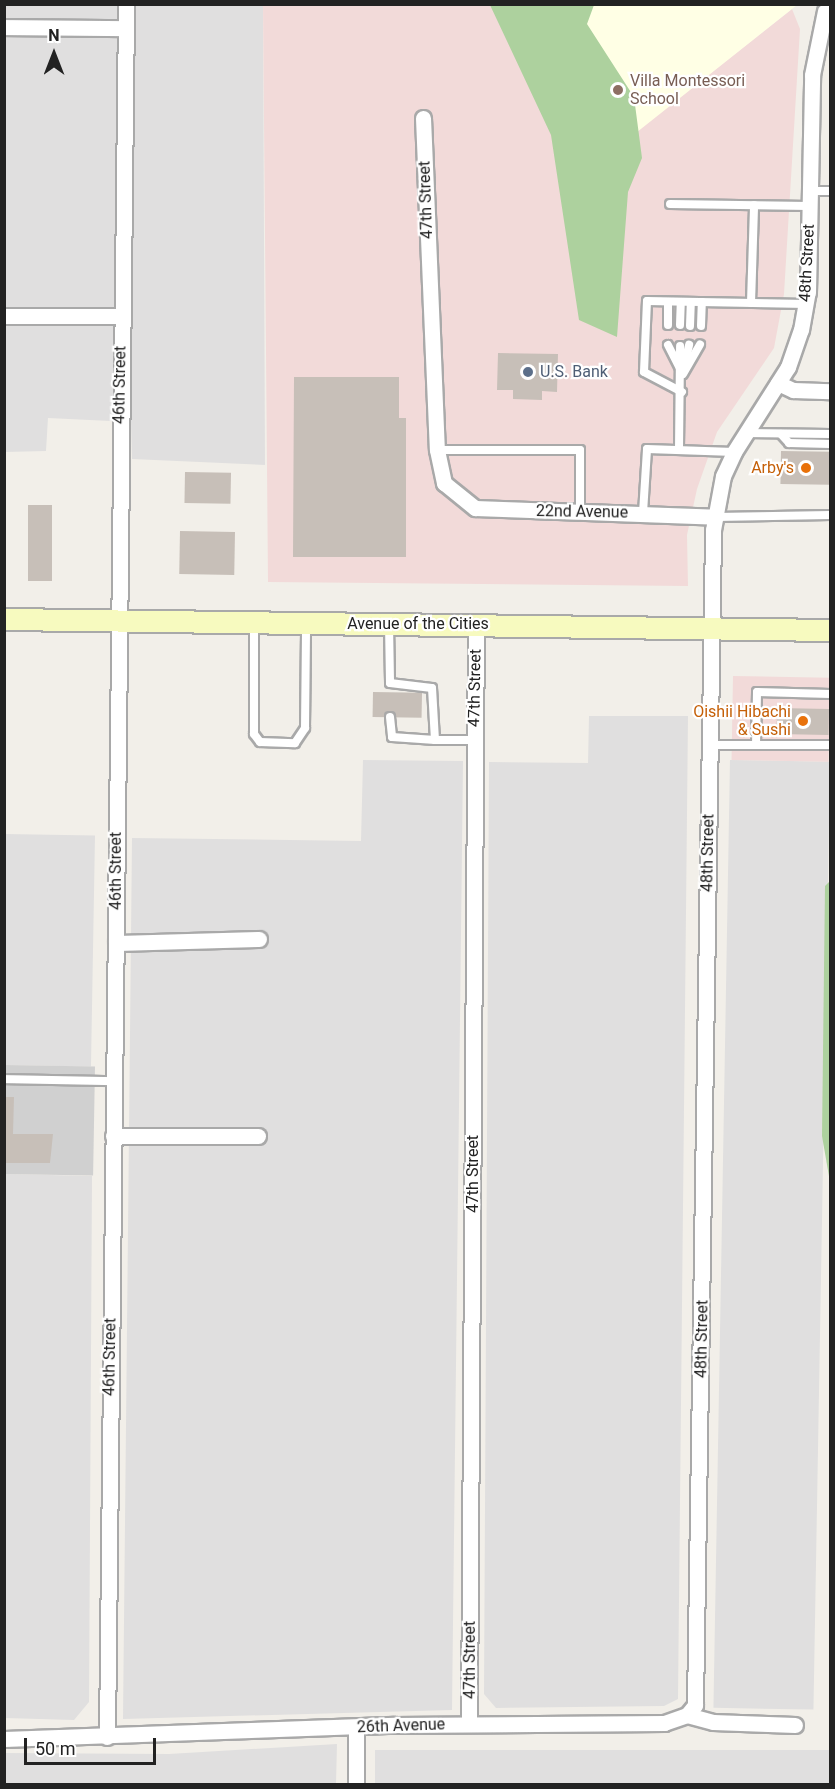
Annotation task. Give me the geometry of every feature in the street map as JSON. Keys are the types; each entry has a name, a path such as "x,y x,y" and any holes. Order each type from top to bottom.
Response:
{"main road":[{"name":"Avenue of the Cities","path":"4,619 254,624 476,623 831,630"}],"street":[{"name":"46th Street","path":"107,1737 116,943 117,621 126,4"},
{"name":"48th Street","path":"687,1714 695,1705 697,1690 709,745 716,518 723,476 744,433 778,383 796,347 806,304 812,75 823,10"},
{"path":"4,27 126,28"},
{"name":"47th Street","path":"423,118 437,450 444,483 453,493"},
{"path":"4,316 121,316"},
{"path":"778,383 793,390 831,391"},
{"name":"22nd Avenue","path":"453,493 475,508 643,513 716,518"},
{"name":"47th Street","path":"469,1724 476,623"},
{"path":"116,943 259,939"},
{"path":"113,1136 258,1136"},
{"path":"687,1714 713,1722 795,1725"},
{"name":"26th Avenue","path":"4,1739 469,1724 664,1723 687,1714"},
{"path":"356,1728 356,1785"}],"lane":[{"path":"670,204 754,205 809,198 831,191"},
{"path":"751,303 754,205"},
{"path":"682,392 644,372 647,301 806,304"},
{"path":"668,302 668,325"},
{"path":"680,325 681,302"},
{"path":"690,326 691,302"},
{"path":"701,326 702,302"},
{"path":"668,345 683,375"},
{"path":"679,449 684,345"},
{"path":"683,375 700,345"},
{"path":"744,433 831,434"},
{"path":"781,434 789,443 831,444"},
{"path":"643,513 647,449 734,452"},
{"path":"437,450 580,450 580,512"},
{"path":"716,518 831,515"},
{"path":"254,624 256,740 295,743 305,728 306,624"},
{"path":"389,624 390,688 432,687 435,740"},
{"path":"756,745 757,692 831,694"},
{"path":"390,717 390,733 396,739 474,740"},
{"path":"709,745 831,745"},
{"path":"4,1079 113,1081"}],"shaded area":[{"path":"4,5 263,5 265,465 132,459 131,422 48,418 46,451 5,452"},
{"path":"263,5 505,5 588,170 792,9 800,29 784,294 774,348 717,432 697,489 687,535 688,586 268,582"},
{"name":"Villa Montessori School","path":"505,5 797,5 588,171"},
{"path":"733,676 830,678 829,762 732,760"},
{"path":"589,716 688,716 678,1699 664,1706 496,1708 484,1694 489,762 588,763"},
{"path":"363,760 463,761 452,1710 123,1719 132,838 361,841"},
{"path":"730,760 830,762 813,1710 713,1708"},
{"path":"5,834 95,836 91,1067 4,1065"},
{"path":"5,1065 95,1067 93,1176 4,1174"},
{"path":"5,1174 92,1176 89,1702 74,1720 5,1718"},
{"path":"337,1744 336,1784 5,1784 5,1753 169,1754"},
{"path":"375,1750 830,1750 830,1784 375,1784"}],"green space":[{"path":"490,5 594,5 587,24 634,97 642,158 628,192 617,337 579,320 551,135"},
{"path":"830,881 830,1182 822,1136 825,886"}],"building":[{"name":"U.S. Bank","path":"498,353 558,354 557,392 542,391 542,400 513,399 513,390 497,390"},
{"path":"294,377 399,377 399,418 406,418 406,557 293,557"},
{"name":"Arby's","path":"781,451 830,452 829,485 780,484"},
{"path":"185,472 231,473 230,504 184,503"},
{"path":"28,505 52,505 52,581 28,581"},
{"path":"180,531 235,532 234,575 179,574"},
{"path":"373,692 422,693 422,718 373,717"},
{"name":"Oishii Hibachi & Sushi","path":"777,708 829,709 829,735 777,734"},
{"path":"4,1097 14,1097 13,1134 53,1134 50,1163 4,1163"}],"place":[{"name":"Villa Montessori School","path":"618,90"},
{"name":"U.S. Bank","path":"528,372"},
{"name":"Arby's","path":"806,468"},
{"name":"Oishii Hibachi & Sushi","path":"803,721"}]}
